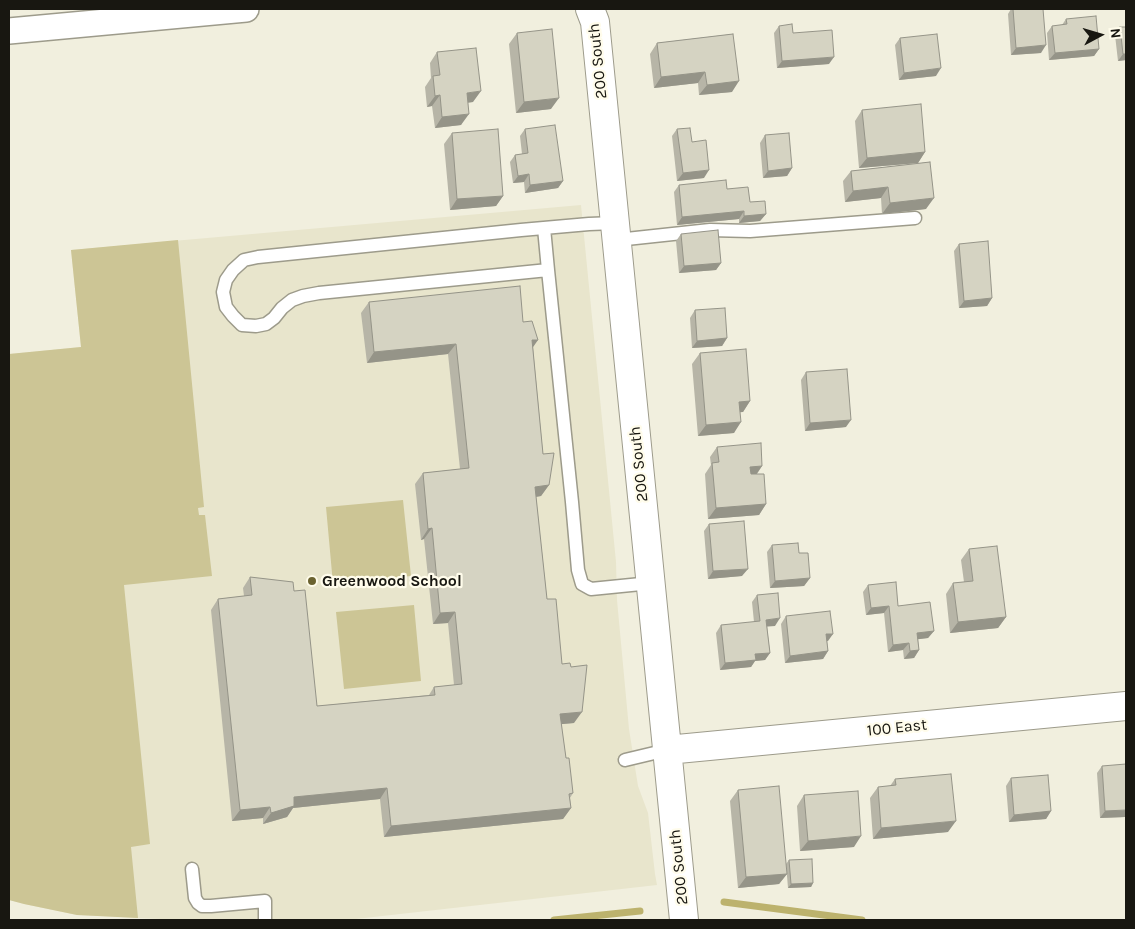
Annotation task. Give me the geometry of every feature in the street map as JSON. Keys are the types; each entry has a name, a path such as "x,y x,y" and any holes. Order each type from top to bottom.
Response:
{"street":[{"path":"9,31 246,9"},
{"name":"200 South","path":"590,9 595,22 684,920"},
{"name":"100 East","path":"667,750 1126,706"}],"lane":[{"path":"548,270 302,296 292,300 266,324 256,326 242,325 233,316 226,306 223,292 226,280 232,270 244,260 258,257 589,224 616,231 750,231 916,218"},
{"path":"544,228 578,570 582,584 591,589 651,583"},
{"path":"625,760 667,750"},
{"path":"192,869 195,898 202,906 265,901 265,920"}],"shaded area":[{"name":"Greenwood School","path":"581,205 616,562 617,600 629,729 638,786 648,813 657,885 347,920 181,920 77,915 9,900 9,354 81,347 71,250"},
{"path":"178,240 204,507 198,508 199,515 205,515 212,576 124,585 150,844 131,847 138,918 77,915 9,900 9,354 81,347 71,250"},
{"path":"403,500 411,576 333,584 326,507"},
{"path":"414,605 421,681 344,689 336,612"}],"building":[{"path":"1013,9 1043,9 1046,45 1016,48"},
{"path":"1096,16 1099,49 1055,53 1052,26 1067,24 1066,19"},
{"path":"792,24 793,33 832,30 834,57 782,61 779,26"},
{"path":"1120,27 1126,27 1126,54 1123,54"},
{"path":"552,29 559,98 524,102 517,33"},
{"path":"733,34 739,81 707,85 705,72 661,77 657,43"},
{"path":"937,34 941,68 904,73 900,38"},
{"path":"476,48 481,91 467,93 469,114 442,117 440,95 435,96 433,76 440,75 437,52"},
{"path":"921,104 925,152 867,158 862,110"},
{"path":"555,125 563,181 530,185 529,174 518,176 515,155 528,153 525,129"},
{"path":"690,128 692,142 706,140 709,170 683,173 677,129"},
{"path":"498,129 503,196 457,199 452,133"},
{"path":"789,133 792,168 768,171 765,135"},
{"path":"930,162 934,198 890,203 888,187 853,191 851,171"},
{"path":"726,180 727,189 748,187 750,202 765,201 766,214 744,216 744,211 682,217 679,185"},
{"path":"718,230 721,263 684,266 681,234"},
{"path":"988,241 992,298 964,301 959,244"},
{"path":"520,286 523,322 532,321 538,340 532,340 543,454 554,453 549,485 535,487 547,599 556,599 562,664 570,663 571,667 587,665 582,712 560,714 566,758 569,758 573,793 569,794 571,808 391,826 387,788 294,797 294,806 271,813 270,807 240,810 218,599 252,595 250,577 293,582 294,591 305,590 317,706 435,695 434,687 462,684 455,612 440,613 432,528 428,529 423,473 469,468 456,344 374,352 369,302"},
{"path":"725,308 727,338 697,341 695,310"},
{"path":"746,349 750,401 739,402 741,422 706,425 700,353"},
{"path":"847,369 851,420 810,423 806,372"},
{"path":"761,443 762,466 750,467 751,474 764,474 766,504 716,508 712,463 719,462 717,447"},
{"path":"744,521 748,569 713,571 709,524"},
{"path":"798,543 799,553 808,553 810,578 775,581 772,545"},
{"path":"997,546 1006,617 958,622 953,583 973,581 969,549"},
{"path":"896,582 898,606 930,602 934,631 917,633 919,650 910,651 909,643 893,645 889,606 871,608 868,585"},
{"path":"778,593 780,618 766,620 770,653 755,654 756,660 725,663 721,625 760,621 757,595"},
{"path":"830,611 833,634 826,634 828,651 790,656 786,616"},
{"path":"1126,764 1126,810 1105,811 1102,766"},
{"path":"951,774 956,821 881,828 878,787 896,785 895,779"},
{"path":"1048,775 1051,811 1014,815 1011,778"},
{"path":"779,786 787,874 746,877 738,790"},
{"path":"858,791 861,836 808,841 804,795"},
{"path":"812,859 813,883 791,884 789,860"}],"waterway":[{"path":"724,902 862,920"},
{"path":"554,920 640,911"}],"place":[{"name":"Greenwood School","path":"312,581"}]}
